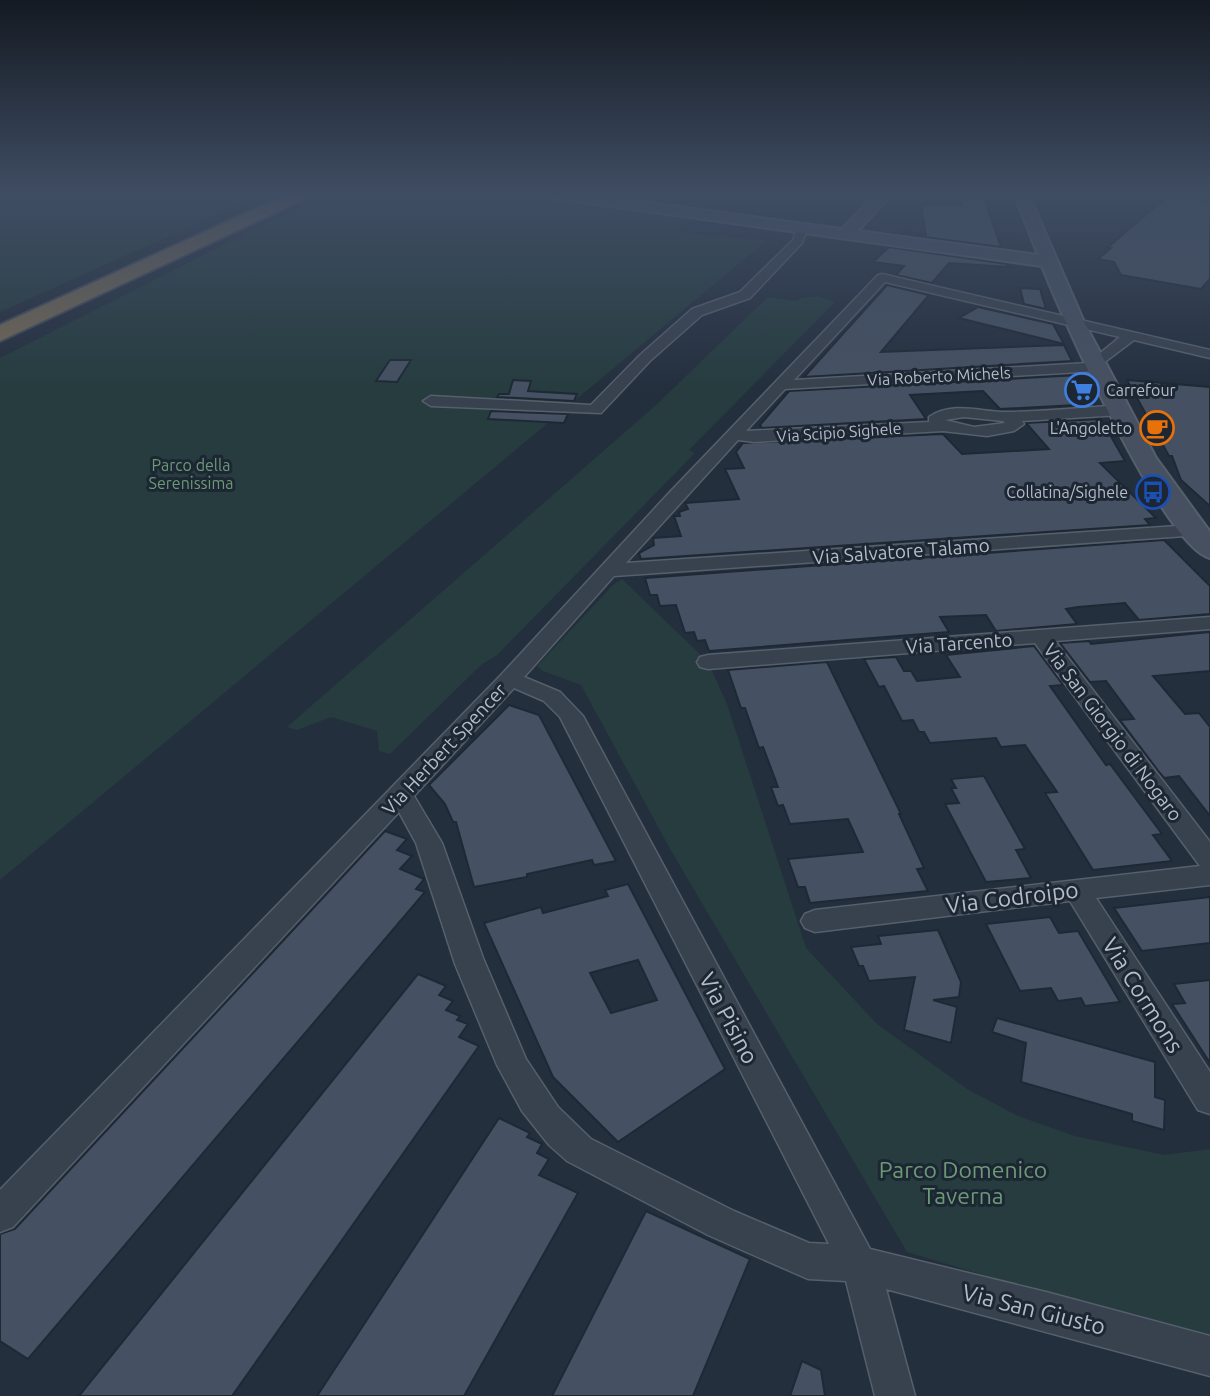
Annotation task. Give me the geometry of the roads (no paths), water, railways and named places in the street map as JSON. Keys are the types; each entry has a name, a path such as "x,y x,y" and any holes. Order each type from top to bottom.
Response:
{"highway":[{"path":"3,330 149,258"},
{"path":"3,330 160,258"}],"street":[{"path":"431,401 595,410 645,358 697,312 745,295 781,258"},
{"path":"1022,258 1050,262"},
{"path":"1048,258 1074,322 1150,468 1193,531 1210,550"},
{"name":"Via Herbert Spencer","path":"0,1215 400,796 882,278 1074,322"},
{"path":"1074,322 1210,354"},
{"path":"1096,365 1132,336"},
{"name":"Via Roberto Michels","path":"782,384 1096,365"},
{"name":"Via Scipio Sighele","path":"736,432 754,437 940,423 991,431 1011,428 1011,419 1122,412"},
{"name":"Via Salvatore Talamo","path":"609,570 1193,531"},
{"name":"Via Tarcento","path":"708,662 1210,623"},
{"name":"Via San Giorgio di Nogaro","path":"1041,636 1210,861"},
{"name":"Via Pisino","path":"509,680 548,694 571,716 858,1264 869,1293 895,1396"},
{"name":"Via San Giusto","path":"400,796 420,823 429,843 468,960 487,999 510,1064 528,1094 559,1133 594,1160 808,1261 858,1264 1210,1356"},
{"name":"Via Codroipo","path":"815,921 1210,875"},
{"name":"Via Cormons","path":"1076,889 1210,1100"}],"place":[{"name":"Carrefour","path":"1082,390"},
{"name":"L'Angoletto","path":"1157,428"},
{"name":"Collatina/Sighele","path":"1153,492"}],"park label":[{"name":"Parco della Serenissima","path":"191,474"},
{"name":"Parco Domenico Taverna","path":"963,1182"}]}
